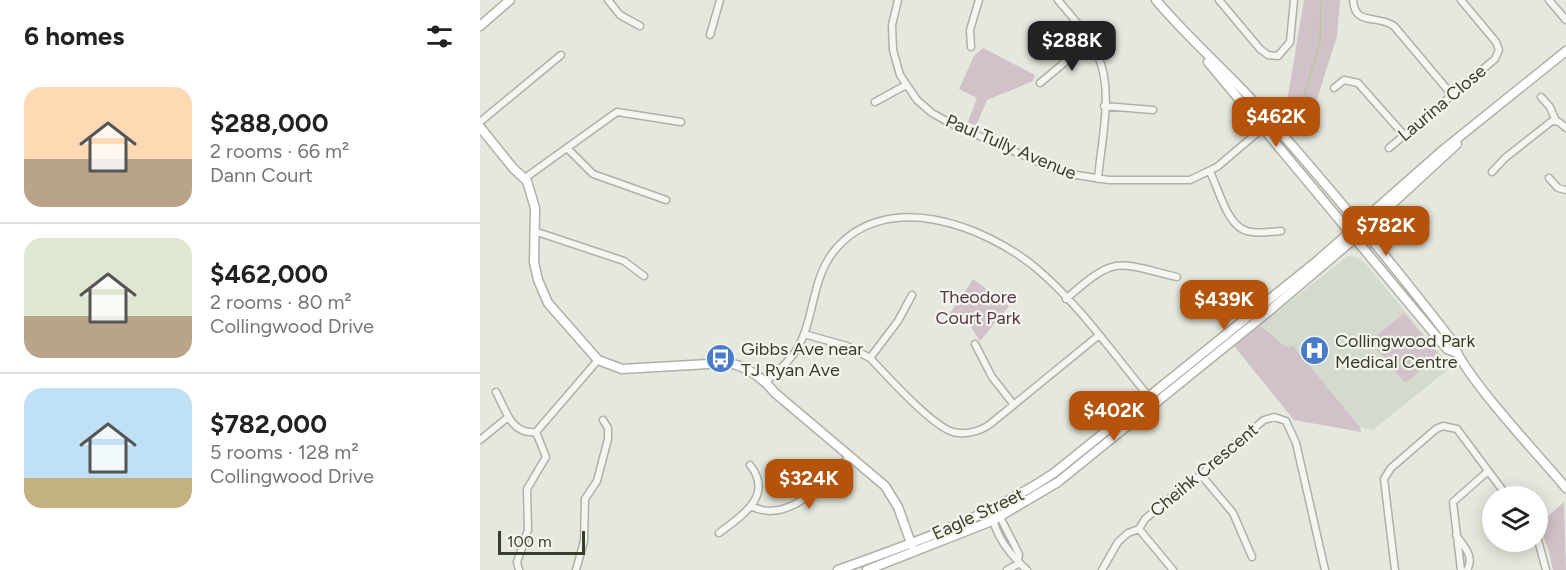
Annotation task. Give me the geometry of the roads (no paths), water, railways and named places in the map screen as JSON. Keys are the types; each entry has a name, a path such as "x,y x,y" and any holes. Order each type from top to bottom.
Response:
{"street":[{"path":"480,26 510,0"},
{"path":"608,0 621,15 640,26"},
{"path":"711,36 720,0"},
{"name":"Paul Tully Avenue","path":"898,0 892,42 897,66 906,85 924,107 950,123 1063,173 1098,179 1172,182 1200,177 1210,172 1267,125"},
{"path":"971,47 970,30 979,0"},
{"path":"1058,0 1092,44 1104,79 1098,179"},
{"path":"1219,0 1260,49 1268,55 1278,56 1290,42 1294,0"},
{"path":"1353,0 1354,12 1357,16 1389,22 1394,26 1452,95"},
{"name":"Laurina Close","path":"1389,148 1495,59 1499,50 1496,42 1461,0"},
{"path":"1549,0 1566,20"},
{"path":"1159,3 1361,227 1453,342 1455,352 1566,488"},
{"path":"1040,83 1076,53 1092,44"},
{"name":"Eagle Street","path":"838,570 912,548 995,516 1151,400 1352,236 1449,153 1466,134 1566,51"},
{"path":"480,122 561,55"},
{"path":"1334,88 1344,80 1358,83 1404,135"},
{"path":"875,102 906,85"},
{"path":"1541,97 1550,107 1556,121 1566,128"},
{"path":"1104,106 1153,110"},
{"path":"525,178 555,154 568,149 576,139 617,112 681,122"},
{"path":"1492,172 1536,132 1556,121"},
{"path":"1267,125 1352,236 1447,349 1455,352"},
{"path":"480,126 513,168 525,178 535,208 534,262 542,293 565,324 598,360 622,369 735,363 766,382 775,393 889,492 898,507 912,548"},
{"path":"568,149 593,174 666,200"},
{"path":"1210,172 1233,221 1240,228 1252,232 1281,231"},
{"path":"1549,178 1558,188 1566,190"},
{"path":"766,382 797,348 804,334 817,281 833,252 859,230 893,218 923,218 968,230 990,240 1035,267 1066,298 1151,400"},
{"path":"534,231 624,261 644,276"},
{"path":"1066,298 1100,271 1117,265 1178,277"},
{"path":"870,358 898,321 912,295"},
{"path":"804,334 847,346 870,358 936,422 955,432 980,430 1098,336"},
{"path":"975,344 992,378 1014,405"},
{"path":"536,432 598,360"},
{"path":"496,392 507,418 522,431 536,432"},
{"name":"Cheihk Crescent","path":"1101,570 1118,542 1128,532 1139,529 1145,519 1193,479 1202,476 1208,466 1264,420 1274,417 1286,421 1291,428 1325,570"},
{"path":"480,440 507,418"},
{"path":"576,570 584,542 585,499 597,481 608,439 608,428 603,420"},
{"path":"1395,570 1384,479 1391,468 1436,429 1443,426 1459,431 1499,486"},
{"path":"519,570 517,561 528,530 527,489 546,457 536,432"},
{"path":"751,506 760,511 772,512 797,503 814,492 850,456"},
{"path":"719,533 751,506 760,482 750,465"},
{"path":"1461,570 1453,502 1487,472"},
{"path":"1202,476 1233,513 1252,557"},
{"path":"995,516 1019,554 1019,562 1027,570"},
{"path":"1139,529 1173,570"},
{"path":"1456,535 1471,561 1467,570"},
{"name":"Eagle Street","path":"867,570 912,548"},
{"path":"1541,552 1546,570"},
{"path":"1007,570 1019,562"}],"waterway":[{"path":"1302,103 1320,42 1321,0"}],"place":[{"name":"Collingwood Park Medical Centre","path":"1314,351"},
{"name":"Gibbs Ave near TJ Ryan Ave","path":"720,359"}],"park label":[{"name":"Theodore Court Park","path":"978,307"}]}
